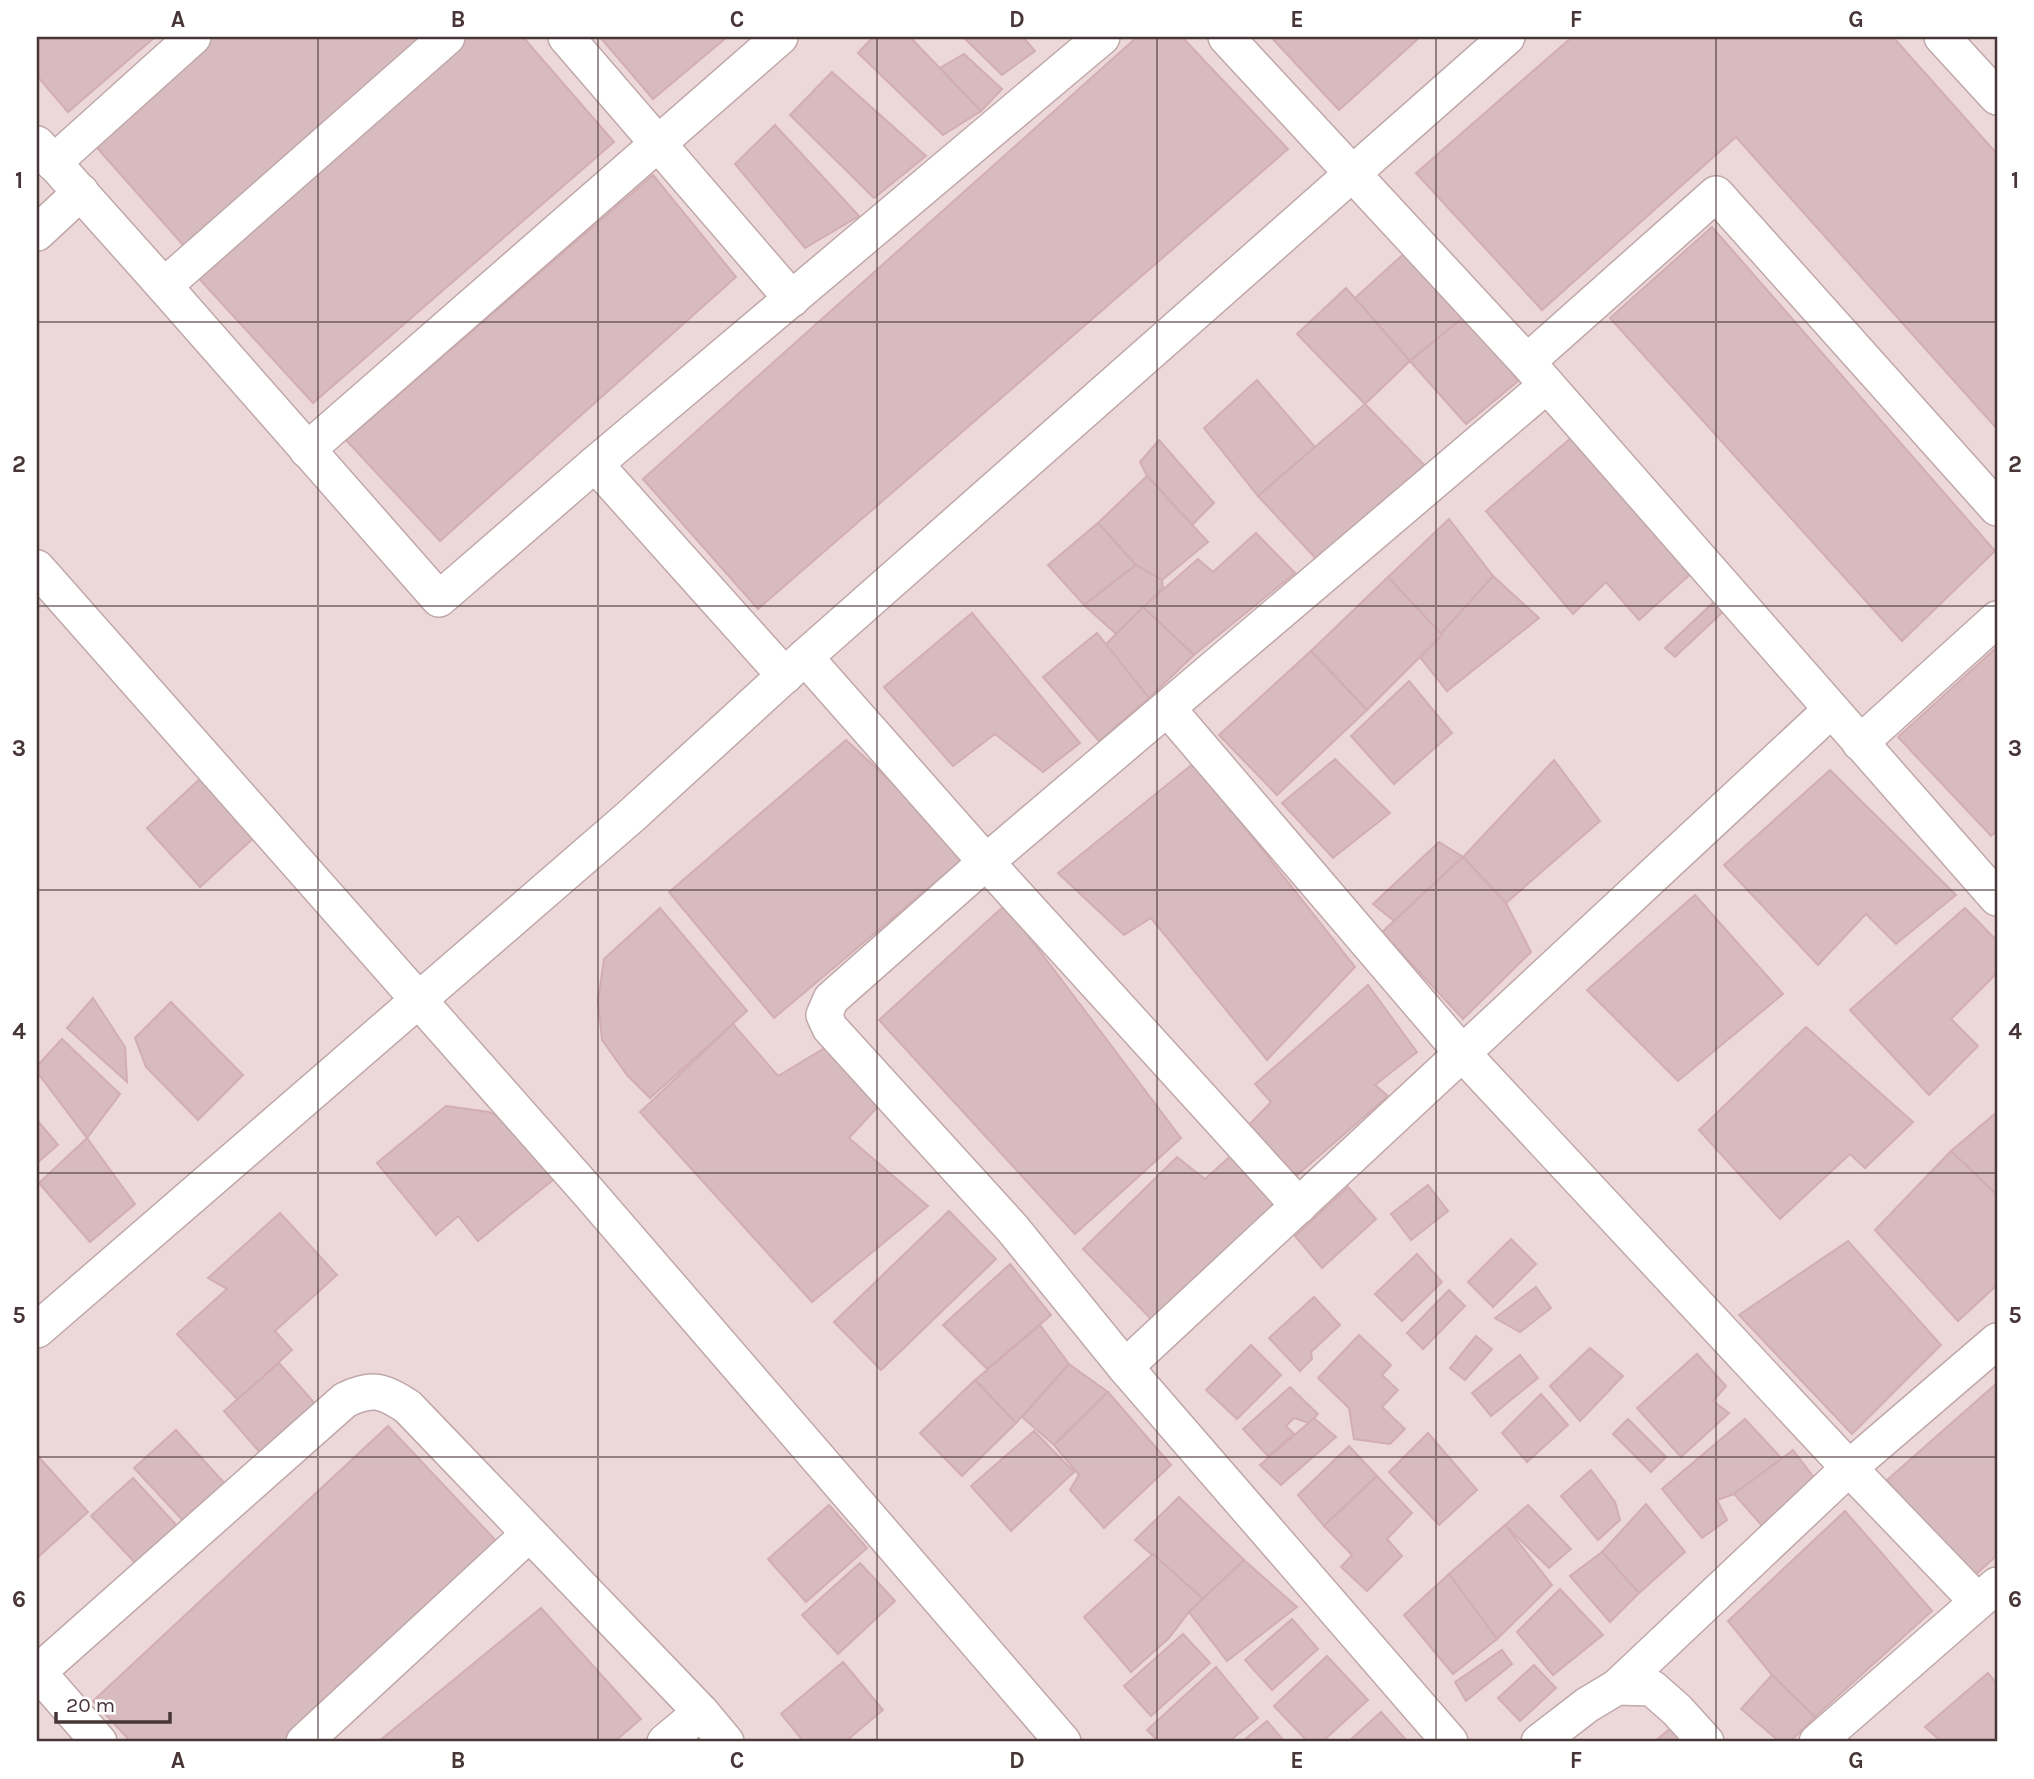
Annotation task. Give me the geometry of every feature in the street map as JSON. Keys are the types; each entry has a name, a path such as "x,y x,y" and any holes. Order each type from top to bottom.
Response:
{"street":[{"path":"193,37 45,154 164,285 439,599 595,464 1102,37"},
{"path":"164,285 447,37"},
{"path":"566,37 792,299"},
{"path":"307,450 780,37"},
{"path":"1226,37 1537,374 1997,898"},
{"path":"37,1330 630,817 795,666 1507,37"},
{"path":"1942,37 1997,97"},
{"path":"37,233 81,192"},
{"path":"1450,1742 1125,1367 1012,1228 830,1028 824,1015 831,999 986,862 1168,709 1537,374 1716,194 1997,508"},
{"path":"595,464 986,862 1300,1206"},
{"path":"37,568 590,1194 1063,1742"},
{"path":"1860,743 1997,619"},
{"path":"1168,709 1462,1053 1849,1468 1987,1593 1817,1742"},
{"path":"1125,1367 1831,710"},
{"path":"1539,1742 1587,1704 1616,1687 1849,1468 1997,1341"},
{"path":"99,1742 37,1672 345,1400 361,1392 374,1391 391,1396 408,1407 701,1712 726,1742"},
{"path":"304,1742 529,1534"},
{"path":"1616,1687 1652,1688 1677,1710 1706,1742"},
{"path":"665,1742 701,1712"}],"shaded area":[{"path":"37,37 1997,37 1997,1742 37,1742"}],"building":[{"path":"37,37 155,37 68,112 37,76"},
{"path":"212,37 421,37 184,246 92,142"},
{"path":"464,37 523,37 614,142 313,403 193,272"},
{"path":"600,37 727,37 653,99"},
{"path":"873,37 910,37 981,111 943,135 858,53"},
{"path":"963,37 1023,37 1035,51 1002,75"},
{"path":"1137,37 1182,37 1288,149 758,609 643,479"},
{"path":"1271,37 1420,37 1339,110"},
{"path":"1572,37 1893,37 1997,154 1997,429 1736,137 1542,310 1416,173"},
{"path":"964,54 1002,89 981,111 940,68"},
{"path":"832,72 926,156 874,198 790,115"},
{"path":"775,125 859,216 805,248 735,164"},
{"path":"653,175 736,277 440,541 346,440"},
{"path":"1712,227 1995,551 1902,641 1610,318"},
{"path":"1408,250 1466,315 1410,361 1355,298"},
{"path":"1346,288 1410,361 1365,404 1297,334"},
{"path":"1466,315 1518,381 1466,424 1410,361"},
{"path":"1257,380 1315,447 1258,496 1204,428"},
{"path":"1365,404 1429,470 1322,565 1258,496"},
{"path":"1571,438 1693,572 1639,620 1606,582 1573,614 1486,511"},
{"path":"1159,440 1214,503 1192,525 1147,476 1140,462"},
{"path":"1147,476 1208,542 1162,580 1136,565 1098,523"},
{"path":"1449,519 1493,576 1442,635 1388,577"},
{"path":"1098,523 1136,565 1084,605 1048,565"},
{"path":"1256,533 1295,573 1194,655 1143,607 1198,559 1213,572"},
{"path":"1136,565 1162,580 1163,588 1116,634 1084,605"},
{"path":"1493,576 1539,618 1447,691 1420,657"},
{"path":"1388,577 1442,635 1367,710 1311,651"},
{"path":"1717,599 1726,609 1675,657 1665,648"},
{"path":"1143,607 1194,655 1149,698 1105,645"},
{"path":"972,613 1080,743 1043,772 995,734 953,766 884,687"},
{"path":"1097,633 1149,698 1099,741 1043,677"},
{"path":"1997,647 1997,831 1991,836 1898,737"},
{"path":"1311,651 1367,710 1277,795 1219,735"},
{"path":"1409,681 1452,733 1394,784 1351,736"},
{"path":"846,740 969,854 774,1018 669,892"},
{"path":"1335,759 1390,813 1333,858 1282,803"},
{"path":"1554,760 1600,821 1506,903 1463,857"},
{"path":"1194,763 1355,967 1267,1060 1151,918 1124,935 1058,873"},
{"path":"1830,770 1956,895 1896,944 1866,914 1818,965 1724,865"},
{"path":"202,777 256,836 200,887 147,828"},
{"path":"1439,842 1463,857 1394,921 1373,904"},
{"path":"1463,857 1506,903 1531,952 1463,1019 1382,932"},
{"path":"1695,895 1783,994 1678,1081 1587,990"},
{"path":"1005,905 1181,1138 1075,1234 879,1020"},
{"path":"660,908 747,1011 650,1098 627,1075 602,1040 598,1001 604,959"},
{"path":"1965,908 1997,941 1997,973 1951,1019 1978,1046 1929,1095 1850,1010"},
{"path":"1368,985 1417,1052 1375,1085 1388,1096 1295,1177 1246,1128 1271,1102 1255,1084"},
{"path":"93,998 125,1047 127,1082 67,1028"},
{"path":"171,1002 243,1075 198,1120 146,1067 135,1038"},
{"path":"733,1024 778,1076 828,1046 883,1101 849,1138 928,1206 812,1302 640,1112"},
{"path":"1806,1027 1913,1122 1865,1168 1850,1154 1780,1219 1699,1130"},
{"path":"62,1039 120,1094 87,1138 37,1072 37,1066"},
{"path":"446,1106 489,1112 519,1126 559,1175 478,1241 458,1216 436,1235 377,1163"},
{"path":"1997,1112 1997,1195 1951,1151"},
{"path":"37,1120 58,1145 37,1163"},
{"path":"87,1138 135,1204 90,1242 39,1183"},
{"path":"1951,1151 1997,1195 1997,1285 1958,1321 1875,1230"},
{"path":"1234,1153 1281,1206 1154,1322 1083,1249 1177,1157 1205,1179"},
{"path":"1428,1185 1448,1211 1411,1240 1391,1214"},
{"path":"1348,1187 1376,1219 1322,1268 1295,1236"},
{"path":"949,1211 996,1259 881,1370 834,1322"},
{"path":"280,1213 337,1275 275,1331 292,1350 238,1400 177,1334 227,1289 208,1278"},
{"path":"1511,1239 1536,1264 1493,1307 1468,1282"},
{"path":"1848,1241 1941,1345 1852,1434 1739,1315"},
{"path":"1417,1254 1442,1282 1402,1321 1375,1294"},
{"path":"1010,1264 1051,1315 987,1369 943,1325"},
{"path":"1536,1287 1551,1308 1520,1332 1495,1318"},
{"path":"1449,1290 1465,1306 1423,1349 1407,1333"},
{"path":"1314,1297 1340,1325 1311,1352 1312,1359 1300,1371 1269,1338"},
{"path":"1040,1325 1069,1364 1016,1423 975,1380"},
{"path":"1359,1335 1391,1365 1382,1375 1398,1390 1382,1407 1405,1429 1390,1444 1354,1439 1349,1408 1318,1378"},
{"path":"1476,1336 1492,1349 1465,1380 1450,1368"},
{"path":"1251,1345 1281,1375 1237,1419 1206,1390"},
{"path":"1590,1348 1623,1376 1580,1421 1550,1386"},
{"path":"1697,1354 1726,1386 1713,1401 1729,1413 1681,1457 1637,1408"},
{"path":"1520,1355 1538,1378 1491,1416 1472,1393"},
{"path":"279,1363 318,1407 263,1456 224,1411"},
{"path":"1069,1364 1108,1392 1054,1445 1022,1417"},
{"path":"975,1380 1016,1423 962,1476 920,1433"},
{"path":"1997,1383 1997,1555 1972,1578 1887,1480"},
{"path":"1290,1387 1318,1414 1309,1423 1294,1418 1286,1426 1294,1434 1268,1456 1243,1429"},
{"path":"1108,1392 1171,1465 1104,1528 1070,1490 1079,1475 1054,1445"},
{"path":"1541,1394 1568,1425 1527,1462 1502,1433"},
{"path":"1314,1418 1336,1437 1281,1485 1260,1465"},
{"path":"1628,1419 1666,1457 1651,1472 1613,1434"},
{"path":"1745,1419 1782,1459 1734,1494 1717,1500 1727,1520 1702,1538 1662,1489"},
{"path":"388,1426 501,1546 291,1742 131,1742 93,1701"},
{"path":"176,1430 228,1487 187,1525 134,1468"},
{"path":"1034,1431 1074,1472 1011,1531 971,1486"},
{"path":"1428,1433 1477,1490 1439,1525 1389,1472"},
{"path":"1349,1446 1377,1476 1324,1526 1298,1495"},
{"path":"1793,1450 1822,1488 1764,1528 1734,1494"},
{"path":"37,1455 88,1512 37,1558"},
{"path":"1591,1470 1615,1502 1620,1520 1598,1540 1561,1496"},
{"path":"1377,1476 1412,1513 1387,1539 1402,1556 1367,1591 1341,1567 1352,1555 1324,1526"},
{"path":"133,1478 181,1530 140,1568 91,1516"},
{"path":"1179,1497 1244,1560 1203,1599 1135,1540"},
{"path":"1646,1504 1685,1552 1639,1593 1602,1552"},
{"path":"829,1505 867,1548 806,1602 768,1559"},
{"path":"1528,1505 1571,1549 1549,1568 1505,1525"},
{"path":"1845,1511 1932,1611 1815,1717 1772,1675 1728,1621"},
{"path":"1505,1525 1552,1585 1497,1639 1449,1574"},
{"path":"1602,1552 1639,1593 1610,1622 1570,1576"},
{"path":"1153,1554 1203,1599 1169,1638 1131,1672 1084,1617"},
{"path":"1244,1560 1297,1607 1227,1661 1189,1612"},
{"path":"860,1563 895,1601 838,1654 802,1615"},
{"path":"1449,1574 1497,1639 1453,1674 1404,1615"},
{"path":"1560,1589 1603,1635 1553,1675 1517,1632"},
{"path":"541,1608 641,1719 614,1742 378,1742"},
{"path":"1292,1619 1318,1649 1272,1690 1245,1660"},
{"path":"1183,1634 1210,1663 1151,1716 1124,1686"},
{"path":"1502,1650 1512,1664 1466,1701 1455,1682"},
{"path":"1327,1656 1368,1700 1322,1742 1308,1742 1274,1706"},
{"path":"843,1662 883,1710 845,1742 804,1742 781,1714"},
{"path":"1534,1665 1556,1688 1520,1721 1498,1698"},
{"path":"1216,1667 1258,1718 1228,1742 1159,1742 1147,1730"},
{"path":"1988,1673 1997,1684 1997,1742 1942,1742 1925,1727"},
{"path":"1772,1675 1815,1717 1790,1742 1780,1742 1741,1709"},
{"path":"1381,1712 1408,1742 1348,1742"},
{"path":"1267,1721 1285,1742 1242,1742"},
{"path":"1672,1727 1685,1742 1654,1742"}]}
